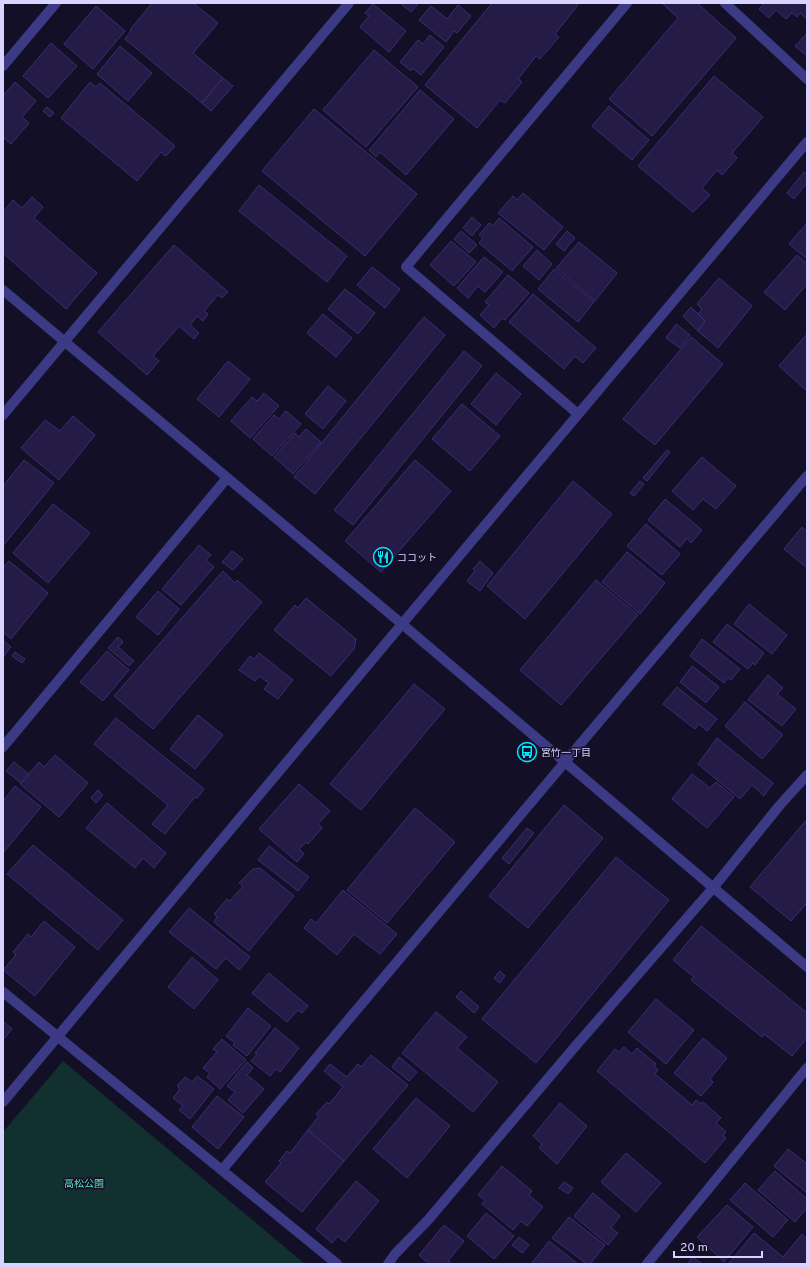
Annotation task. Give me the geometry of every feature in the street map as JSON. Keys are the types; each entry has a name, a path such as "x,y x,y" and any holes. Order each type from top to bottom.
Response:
{"street":[{"path":"3,66 56,3"},
{"path":"3,415 349,3"},
{"path":"578,414 406,267 627,3"},
{"path":"725,3 807,79"},
{"path":"3,1102 807,142"},
{"path":"3,290 402,624 807,967"},
{"path":"222,1170 807,476"},
{"path":"3,747 227,478"},
{"path":"388,1264 395,1254 428,1220 573,1049 713,888 780,805 807,775"},
{"path":"3,992 337,1264"},
{"path":"647,1264 807,1068"}],"green space":[{"name":"高松公園","path":"63,1061 305,1264 3,1264 3,1132"}],"building":[{"path":"152,3 193,3 218,23 193,53 223,78 202,103 125,39 131,31 130,30"},
{"path":"400,3 419,3 411,12"},
{"path":"492,3 576,3 578,5 555,34 559,37 540,59 536,56 518,79 522,82 505,103 500,100 477,128 425,85"},
{"path":"697,3 736,38 652,136 609,99 678,18 663,4"},
{"path":"764,3 807,3 807,19 800,13 797,17 792,13 786,19 776,10 769,18 759,9"},
{"path":"373,4 406,31 389,52 360,27 369,16 365,13"},
{"path":"458,5 471,16 457,33 454,31 446,42 419,20 431,6 447,19"},
{"path":"96,6 125,31 93,69 64,44"},
{"path":"807,33 807,56 795,46"},
{"path":"430,35 444,47 421,75 412,68 411,71 400,62 418,40 423,44"},
{"path":"51,43 77,66 48,98 23,76"},
{"path":"120,46 152,73 128,101 97,74"},
{"path":"374,50 418,87 366,147 323,110"},
{"path":"714,76 763,117 732,153 737,158 722,175 717,170 702,188 710,195 693,212 638,166"},
{"path":"223,78 233,86 211,111 202,103"},
{"path":"15,82 36,101 22,117 29,123 11,144 3,137 3,96"},
{"path":"90,82 96,87 100,83 175,146 166,156 161,152 137,181 61,118"},
{"path":"420,90 454,119 406,175 380,152 376,157 369,150"},
{"path":"609,106 649,140 632,160 592,126"},
{"path":"47,107 54,113 50,117 43,111"},
{"path":"314,109 417,194 365,256 262,171"},
{"path":"804,172 807,174 807,183 794,199 787,193"},
{"path":"259,185 347,256 327,282 239,211"},
{"path":"523,193 563,227 544,250 498,213 513,196 517,200"},
{"path":"32,197 43,207 34,218 97,273 66,309 3,253 3,212 13,200 22,208"},
{"path":"472,217 481,225 472,236 463,228"},
{"path":"499,218 533,247 512,271 479,243 483,238 479,235 489,223 493,226"},
{"path":"807,223 807,259 789,244"},
{"path":"461,231 477,245 469,253 454,239"},
{"path":"567,231 575,238 564,251 556,244"},
{"path":"451,241 476,262 454,286 430,265"},
{"path":"579,242 617,273 595,301 556,268"},
{"path":"174,245 228,292 222,298 218,295 204,311 208,314 203,321 197,316 190,325 199,333 194,339 179,326 153,356 159,361 147,375 98,332"},
{"path":"537,250 552,264 539,280 523,266"},
{"path":"797,255 807,264 807,284 785,310 764,292"},
{"path":"484,257 503,272 485,292 478,286 468,298 457,288"},
{"path":"372,267 400,289 385,308 357,285"},
{"path":"554,269 594,302 578,322 538,289"},
{"path":"508,275 529,293 505,320 502,318 494,328 480,315 489,305 485,302"},
{"path":"719,278 752,306 718,348 698,331 705,321 698,314 702,309 697,304"},
{"path":"345,289 375,313 358,334 328,309"},
{"path":"533,294 596,348 583,363 575,356 564,369 509,322"},
{"path":"691,307 705,321 698,331 683,316"},
{"path":"323,314 352,338 336,357 307,333"},
{"path":"424,317 445,335 315,494 294,477"},
{"path":"676,324 690,335 680,348 666,338"},
{"path":"807,334 807,391 779,366"},
{"path":"691,337 723,364 655,445 623,419"},
{"path":"464,351 482,366 353,525 334,510"},
{"path":"228,361 250,379 219,417 197,399"},
{"path":"496,373 521,394 496,425 471,404"},
{"path":"328,386 346,401 323,429 305,414"},
{"path":"264,393 279,406 250,438 231,421 252,397 257,401"},
{"path":"462,404 500,436 470,471 432,439"},
{"path":"286,411 301,424 272,456 253,439 274,415 279,419"},
{"path":"73,416 95,435 59,480 21,448 45,420 60,431"},
{"path":"306,429 321,442 293,474 274,457 295,433 299,437"},
{"path":"667,450 670,452 647,481 643,478"},
{"path":"702,457 736,486 716,509 703,499 693,510 672,491"},
{"path":"24,460 54,483 3,546 3,486"},
{"path":"415,460 451,491 381,572 345,541"},
{"path":"573,481 612,514 525,619 487,586"},
{"path":"640,481 644,484 634,496 630,493"},
{"path":"665,499 702,530 691,543 687,538 680,547 648,520"},
{"path":"53,504 90,533 48,583 13,553"},
{"path":"646,524 680,554 662,575 627,546"},
{"path":"802,527 807,532 807,568 784,549"},
{"path":"199,545 211,555 206,560 214,567 181,605 162,589"},
{"path":"232,551 243,559 233,570 222,562"},
{"path":"627,552 665,583 640,614 602,582"},
{"path":"9,561 48,593 11,639 3,632 3,568"},
{"path":"480,561 493,573 480,591 467,581 475,571 473,569"},
{"path":"223,571 235,583 237,580 262,602 153,729 114,696"},
{"path":"596,580 638,615 561,705 520,670"},
{"path":"158,591 179,609 158,635 136,617"},
{"path":"306,598 356,639 354,649 331,676 274,630 295,605 298,608"},
{"path":"749,604 787,635 772,654 734,624"},
{"path":"727,624 764,653 755,665 753,663 748,669 713,642"},
{"path":"118,637 123,642 118,647 134,661 129,666 108,648"},
{"path":"702,639 740,669 731,680 728,678 724,683 690,656"},
{"path":"3,640 11,647 3,657"},
{"path":"107,651 129,670 103,701 80,682"},
{"path":"15,652 25,659 22,663 12,656"},
{"path":"259,653 293,680 278,699 264,689 269,683 259,676 255,681 239,670 250,656 254,659"},
{"path":"692,666 719,687 706,703 680,682"},
{"path":"768,675 783,688 777,694 796,709 782,726 748,700"},
{"path":"414,684 445,709 361,810 330,784"},
{"path":"677,687 717,719 707,731 699,724 695,729 663,704"},
{"path":"745,702 783,735 762,759 725,726"},
{"path":"198,715 223,735 195,769 170,749"},
{"path":"116,718 204,789 197,798 195,797 165,834 152,824 168,805 94,744"},
{"path":"717,738 773,783 764,796 752,785 740,799 698,764"},
{"path":"55,755 88,783 59,817 20,784 39,762 44,767"},
{"path":"14,762 29,774 21,783 6,771"},
{"path":"692,774 710,788 716,782 734,797 707,828 672,799"},
{"path":"299,784 330,811 318,824 322,828 308,844 306,842 299,849 304,854 297,862 259,829"},
{"path":"15,786 41,807 3,853 3,801"},
{"path":"98,790 103,795 96,803 91,798"},
{"path":"107,803 166,853 154,868 143,858 135,868 86,828"},
{"path":"564,805 603,838 528,928 489,896"},
{"path":"415,808 455,842 387,923 347,890"},
{"path":"807,819 807,903 791,921 750,887"},
{"path":"527,828 534,833 509,864 502,858"},
{"path":"33,845 123,920 98,950 7,874"},
{"path":"269,846 309,877 298,891 258,860"},
{"path":"616,857 669,900 536,1063 482,1019"},
{"path":"260,868 294,896 249,951 214,922 217,917 214,914 227,899 230,901 243,886 239,883 253,869"},
{"path":"343,890 397,934 380,954 354,934 337,955 304,928 311,919 316,923"},
{"path":"189,908 250,957 239,970 226,958 216,969 169,932"},
{"path":"44,921 75,947 35,996 3,970 16,955 13,952 28,934 31,937"},
{"path":"701,926 807,1013 807,1038 792,1056 764,1034 762,1037 691,980 694,977 673,960"},
{"path":"192,957 218,980 194,1009 168,987"},
{"path":"500,971 505,976 500,983 494,978"},
{"path":"269,973 308,1006 302,1013 298,1010 287,1022 252,993"},
{"path":"461,991 479,1007 474,1013 456,997"},
{"path":"656,999 694,1030 666,1064 628,1032"},
{"path":"248,1008 271,1026 247,1056 233,1045 235,1043 226,1036"},
{"path":"436,1012 467,1037 457,1048 498,1082 473,1112 402,1053"},
{"path":"3,1021 12,1029 3,1040"},
{"path":"275,1028 299,1048 280,1072 276,1069 270,1076 251,1061 257,1054 255,1053"},
{"path":"703,1038 727,1058 710,1079 713,1082 701,1096 674,1073"},
{"path":"222,1039 246,1060 220,1089 207,1077 210,1073 203,1068 217,1052 213,1049"},
{"path":"624,1047 632,1054 637,1048 656,1064 654,1067 658,1070 655,1074 692,1105 696,1100 701,1104 703,1102 721,1118 716,1123 726,1132 723,1135 726,1138 705,1163 597,1071 615,1049 619,1052"},
{"path":"371,1055 408,1085 344,1161 308,1130 319,1116 316,1114 327,1102 329,1104 343,1087 324,1071 330,1064 347,1077 358,1064 361,1067"},
{"path":"399,1057 417,1072 409,1081 392,1067"},
{"path":"247,1062 253,1068 247,1075 264,1089 243,1113 228,1100 235,1092 227,1086"},
{"path":"197,1076 214,1089 190,1119 179,1110 183,1106 173,1098 180,1089 177,1086 185,1077 192,1082"},
{"path":"217,1096 244,1117 218,1149 192,1127"},
{"path":"416,1098 450,1126 407,1178 373,1149"},
{"path":"560,1103 587,1126 557,1164 539,1148 542,1144 533,1136"},
{"path":"308,1130 344,1161 302,1212 265,1182 281,1163 279,1161 287,1151 290,1153"},
{"path":"788,1149 807,1164 807,1193 774,1166"},
{"path":"626,1153 661,1183 636,1212 601,1182"},
{"path":"502,1166 532,1191 529,1195 543,1207 527,1226 521,1221 513,1230 482,1204 485,1200 478,1195"},
{"path":"775,1171 807,1199 807,1208 795,1222 758,1190"},
{"path":"356,1181 379,1201 345,1242 338,1236 332,1243 316,1229"},
{"path":"564,1182 573,1188 568,1194 559,1188"},
{"path":"745,1183 788,1220 773,1237 730,1200"},
{"path":"593,1193 620,1216 611,1228 618,1233 608,1245 574,1216"},
{"path":"727,1205 753,1227 724,1262 697,1237"},
{"path":"486,1213 514,1236 494,1259 467,1236"},
{"path":"569,1217 605,1245 590,1264 587,1264 552,1238"},
{"path":"444,1225 464,1241 448,1261 452,1264 429,1264 419,1255"},
{"path":"754,1233 783,1257 802,1234 807,1239 807,1264 728,1264"},
{"path":"519,1237 529,1245 522,1253 512,1245"},
{"path":"549,1241 578,1264 532,1263"},
{"path":"693,1257 702,1264 687,1264"}],"place":[{"name":"ココット","path":"383,557"},
{"name":"宮竹一丁目","path":"527,752"}]}
